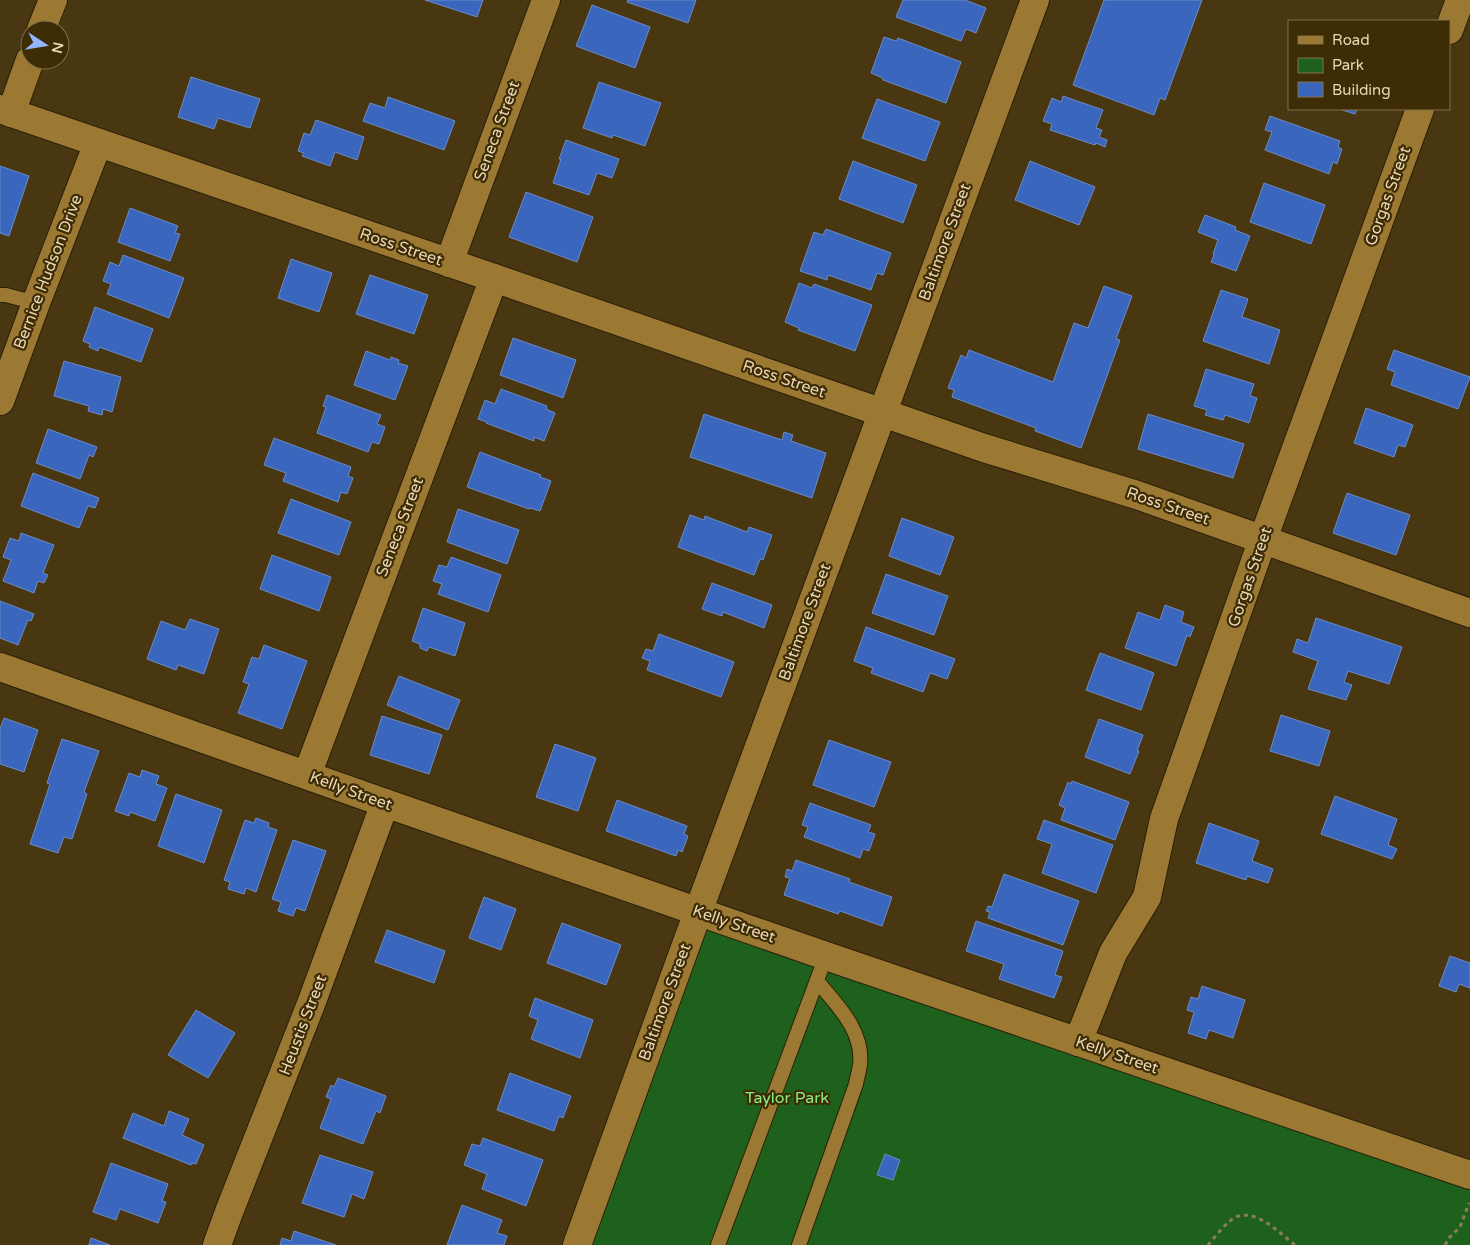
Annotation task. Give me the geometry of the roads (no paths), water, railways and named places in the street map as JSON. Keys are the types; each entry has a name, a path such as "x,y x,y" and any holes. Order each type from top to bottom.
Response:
{"street":[{"path":"45,20 52,0"},
{"name":"Seneca Street","path":"448,263 546,0"},
{"name":"Baltimore Street","path":"577,1245 1035,0"},
{"path":"1450,27 1460,0"},
{"path":"5,111 25,70"},
{"name":"Gorgas Street","path":"1078,1042 1113,953 1147,897 1164,819 1263,539 1420,110"},
{"name":"Ross Street","path":"5,111 984,448 1137,495 1470,613"},
{"name":"Bernice Hudson Drive","path":"0,401 98,143"},
{"name":"Seneca Street","path":"306,775 494,278"},
{"name":"Kelly Street","path":"0,667 698,912 1470,1175"},
{"name":"Heustis Street","path":"217,1245 311,1004 385,803"}],"lane":[{"path":"0,295 6,294 36,303"},
{"path":"718,1245 826,956"},
{"path":"799,1245 856,1084 860,1064 860,1048 854,1031 844,1013 817,981"}],"park label":[{"name":"Taylor Park","path":"787,1098"}]}
